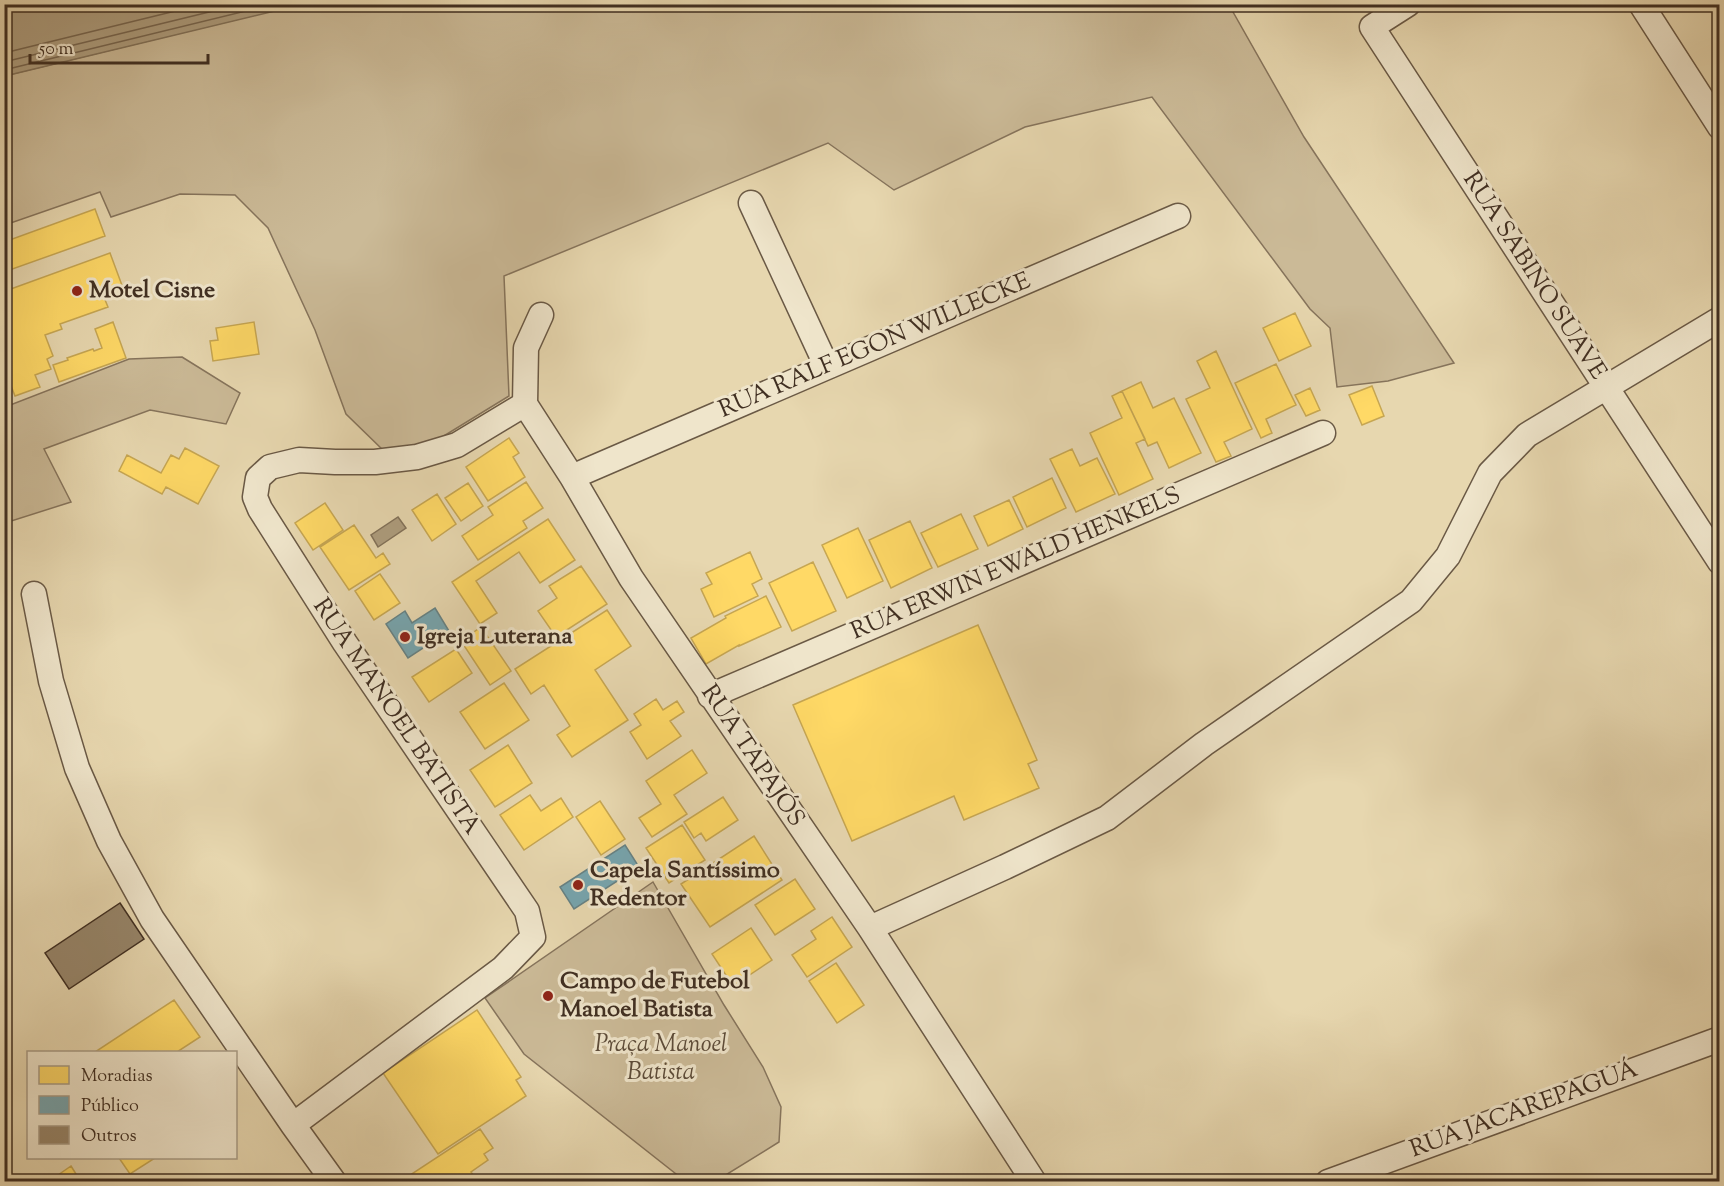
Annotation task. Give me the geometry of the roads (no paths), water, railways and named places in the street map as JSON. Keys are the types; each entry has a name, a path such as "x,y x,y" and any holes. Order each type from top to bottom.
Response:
{"street":[{"name":"RUA SABINO SUAVE","path":"1408,4 1372,27 1719,562"},
{"path":"1641,4 1719,127"},
{"path":"751,203 827,367"},
{"name":"RUA RALF EGON WILLECKE","path":"572,477 1178,216"},
{"path":"525,404 526,348 541,315"},
{"path":"870,928 1107,818 1204,744 1411,601 1448,556 1490,472 1527,435 1719,319"},
{"name":"RUA TAPAJÓS","path":"525,404 572,477 631,578 870,928 1034,1182"},
{"name":"RUA MANOEL BATISTA","path":"293,1125 503,968 533,937 527,911 345,643 260,509 255,497 258,478 270,467 298,460 375,462 417,457 457,445 525,404"},
{"name":"RUA ERWIN EWALD HENKELS","path":"710,696 1323,433"},
{"path":"34,594 51,681 77,768 109,840 152,919 334,1182"},
{"name":"RUA JACAREPAGUÁ","path":"1328,1182 1719,1039"}],"water":[{"path":"5,4 300,4 300,5 5,76"},
{"path":"398,517 406,528 378,547 371,535"}],"place":[{"name":"Motel Cisne","path":"77,291"},
{"name":"Igreja Luterana","path":"405,637"},
{"name":"Capela Santíssimo Redentor","path":"578,885"},
{"name":"Campo de Futebol Manoel Batista","path":"548,996"}],"park label":[{"name":"Praça Manoel Batista","path":"661,1059"}]}
